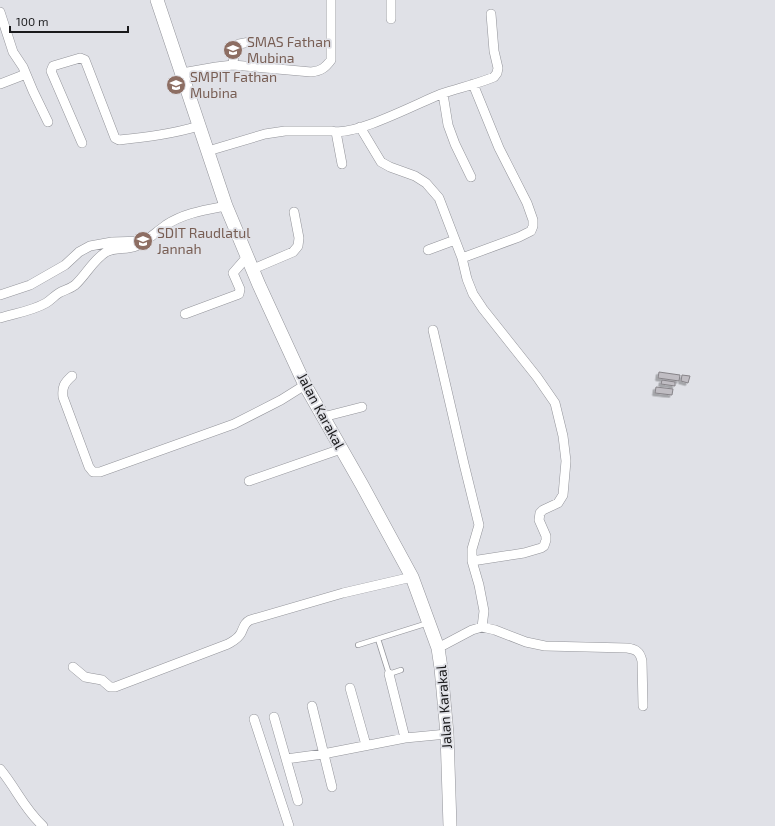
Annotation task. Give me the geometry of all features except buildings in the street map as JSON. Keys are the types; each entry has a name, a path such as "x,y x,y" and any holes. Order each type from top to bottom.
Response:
{"main road":[{"name":"Jalan Karakal","path":"157,0 226,206 253,269 258,285 305,385 412,577 438,648 447,734 450,826"}],"street":[{"path":"182,73 216,67 233,66 318,72 326,68 331,60 331,0"},
{"path":"391,0 391,19"},
{"path":"0,12 2,27 48,122"},
{"path":"208,151 265,134 286,131 336,132 360,127 387,118 443,94 494,77 497,73 491,14"},
{"path":"233,66 236,47 239,44 250,42"},
{"path":"82,143 51,71 53,66 80,58 85,60 117,140 169,134 199,126"},
{"path":"0,84 26,74"},
{"path":"462,258 519,237 530,231 533,226 533,220 527,203 499,148 473,84"},
{"path":"443,94 448,125 470,177"},
{"path":"360,127 381,162 415,176 426,183 438,198 462,258 467,279 473,294 483,309 537,377 555,403 563,436 566,462 563,495 561,500 540,513 539,520 546,536 546,540 542,548 500,558 472,561"},
{"path":"336,132 342,164"},
{"path":"0,318 20,313 46,303 58,294 74,286 97,259 106,252 114,249 128,249 138,246 167,224 183,216 226,206"},
{"path":"253,269 293,252 298,246 299,238 294,212"},
{"path":"428,250 455,240"},
{"path":"0,295 30,285 65,265 79,252 90,246 112,242 144,241"},
{"path":"185,314 239,294 240,289 233,273 248,257"},
{"path":"433,330 479,525 472,549 472,561 479,585 484,611 482,627"},
{"path":"72,376 65,382 62,388 63,397 88,467 93,472 100,472 234,424 281,400 305,385"},
{"path":"323,417 362,407"},
{"path":"249,482 341,449"},
{"path":"73,667 85,677 102,680 110,687 115,688 236,640 243,626 250,620 343,593 412,577"},
{"path":"438,648 472,630 482,627 495,630 526,642 545,646 635,649 640,655 642,661 643,706"},
{"path":"389,674 405,738"},
{"path":"350,688 366,745"},
{"path":"312,706 332,787"},
{"path":"274,717 298,801"},
{"path":"254,718 288,826"},
{"path":"286,759 323,754 405,738 447,734"},
{"path":"0,769 23,804 33,817 43,826"}],"lane":[{"path":"358,645 429,623"},
{"path":"378,639 389,674 401,670"}],"place":[{"name":"SMAS Fathan Mubina","path":"233,50"},
{"name":"SMPIT Fathan Mubina","path":"176,85"},
{"name":"SDIT Raudlatul Jannah","path":"143,241"}]}
